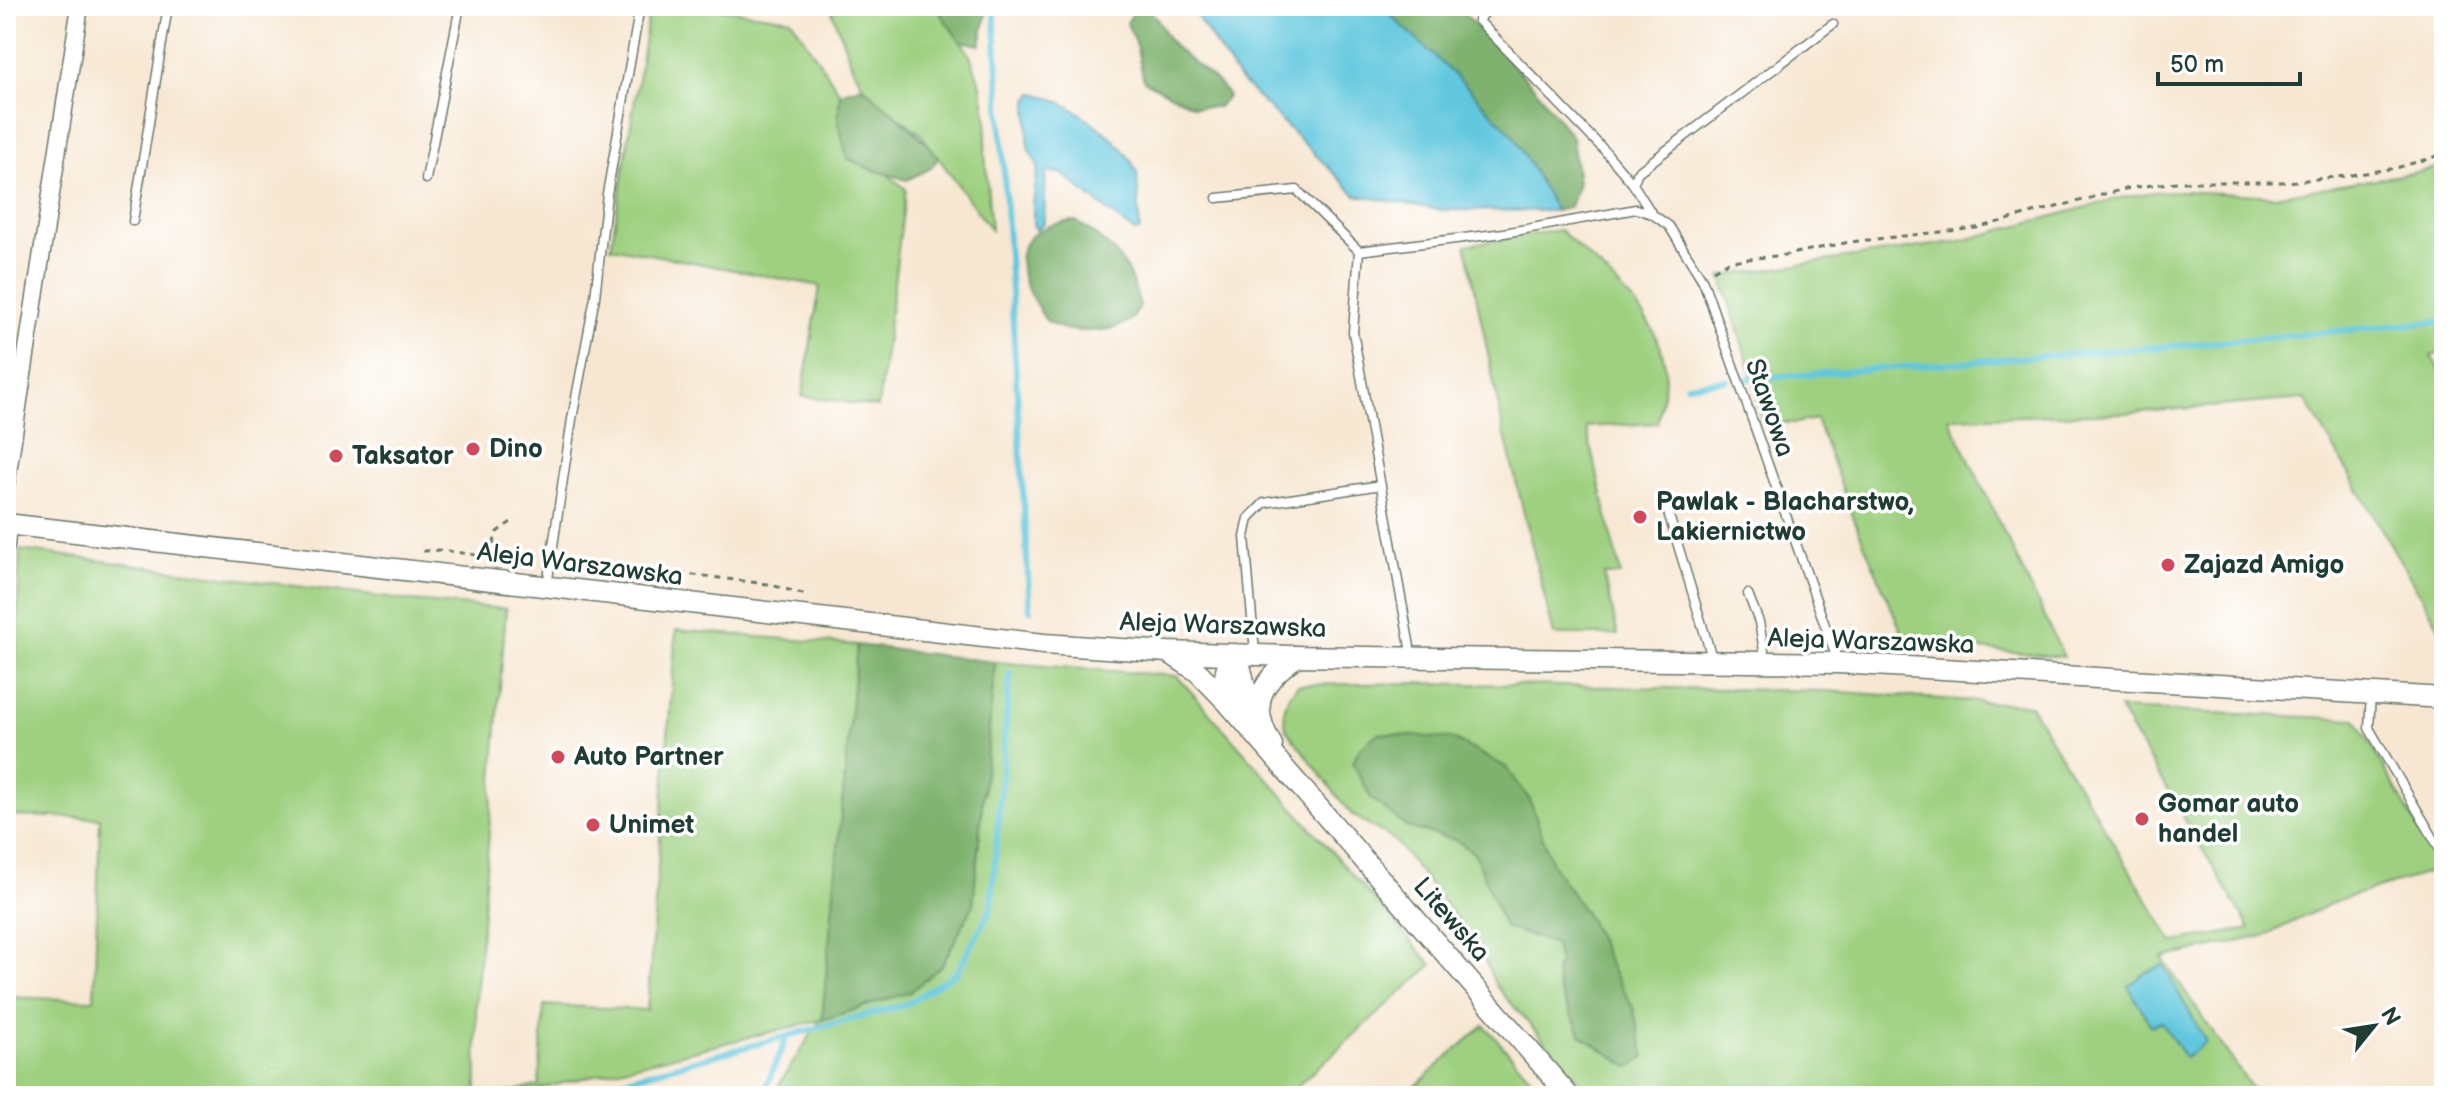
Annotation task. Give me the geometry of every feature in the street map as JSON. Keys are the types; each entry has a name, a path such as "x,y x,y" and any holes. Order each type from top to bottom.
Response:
{"street":[{"path":"6,485 80,6"},
{"path":"6,547 7,525"},
{"name":"Aleja Warszawska","path":"7,525 548,577 1044,644 1297,656 1838,663 2444,698"},
{"path":"1168,652 1198,672 1293,778"},
{"path":"1233,710 1224,672 1245,654"},
{"path":"1245,654 1245,694 1273,748 1293,778"},
{"path":"1260,721 1262,692 1278,670 1297,656"},
{"name":"Litewska","path":"1293,778 1569,1096"}],"lane":[{"path":"133,221 168,6"},
{"path":"426,179 460,6"},
{"path":"548,577 595,297 607,194 640,6"},
{"name":"Stawowa","path":"1492,6 1478,20 1605,151 1633,184 1652,214 1669,226 1703,281 1838,663"},
{"path":"1633,184 1638,172 1833,24"},
{"path":"1217,198 1297,190 1359,251 1353,332 1412,658"},
{"path":"1359,251 1504,233 1636,209 1652,214"},
{"path":"1245,654 1245,537 1249,518 1264,503 1381,485"},
{"path":"1667,509 1713,662"},
{"path":"1748,594 1759,622 1766,663"},
{"path":"2371,694 2369,728 2444,856"}],"path":[{"path":"1703,281 1712,271 1729,261 1785,255 1865,240 1976,228 2129,188 2176,182 2287,182 2331,178 2396,168 2444,154"},
{"path":"490,556 497,532 511,522"},
{"path":"419,552 442,550 490,556 548,577"},
{"path":"620,574 637,568 768,584 810,596"}],"green space":[{"path":"650,6 699,6 791,19 840,93 838,120 867,168 887,174 906,189 878,407 802,396 820,286 611,247"},
{"path":"830,6 935,6 969,53 981,86 987,119 985,154 991,230 921,134 863,86 852,66"},
{"path":"935,6 988,6 980,45 960,41"},
{"path":"1137,6 1151,12 1173,45 1223,89 1228,96 1218,107 1195,107 1144,81 1136,44 1127,23"},
{"path":"1381,6 1457,6 1534,87 1572,137 1578,183 1570,207 1556,211 1513,135"},
{"path":"863,86 930,147 938,158 931,168 907,180 867,168 847,158 838,120 840,93"},
{"path":"2444,165 2444,352 2431,356 2444,377 2444,635 2305,399 2130,413 1949,418 2064,657 1906,642 1859,532 1816,419 1795,423 1762,422 1754,381 1721,276 1961,241 2153,192 2275,196"},
{"path":"1076,221 1118,256 1131,278 1140,307 1129,321 1121,325 1087,331 1054,325 1042,315 1025,283 1021,255 1032,235 1044,228"},
{"path":"1560,230 1608,275 1639,310 1661,347 1665,367 1657,423 1586,427 1621,575 1604,575 1618,635 1554,635 1503,428 1466,245"},
{"path":"20,550 411,601 506,609 476,1002 477,1096 6,1096 6,997 94,1000 100,818 9,816"},
{"path":"676,630 857,645 822,1019 973,906 995,662 1177,676 1432,965 1286,1096 772,1096 820,1020 510,1096 495,1096 539,1085 544,1005 647,1010"},
{"path":"857,645 995,662 973,906 942,965 910,992 822,1020"},
{"path":"1413,683 1826,691 2030,705 2173,942 2250,929 2119,709 2356,719 2441,869 2338,900 2264,936 2162,958 2257,1096 1592,1096 1496,986 1478,945 1394,840 1351,814 1286,729 1284,711 1289,695 1298,685"},
{"path":"1378,733 1453,739 1506,767 1530,800 1552,864 1591,922 1613,972 1633,1007 1645,1058 1629,1067 1582,1036 1560,993 1555,970 1559,963 1555,944 1504,927 1475,854 1456,840 1407,827 1371,798 1353,763 1359,749"},
{"path":"1484,1025 1547,1096 1404,1096"}],"water":[{"path":"1190,6 1381,6 1513,135 1556,211 1441,210 1356,195 1238,78"},
{"path":"1034,93 1078,112 1107,134 1130,159 1137,172 1140,231 1134,232 1061,173 1046,172 1044,223 1036,230 1033,204 1038,166 1028,148 1028,100"},
{"path":"2163,965 2206,1042 2185,1058 2161,1021 2151,1026 2128,986 2145,973"}],"waterway":[{"path":"994,6 1030,610"},
{"path":"1745,379 2174,346 2444,321"},
{"path":"1687,385 1727,380"},
{"path":"563,1096 907,1004 957,972 991,909 1010,673"},
{"path":"762,1096 787,1037"}],"place":[{"name":"Dino","path":"473,449"},
{"name":"Taksator","path":"336,456"},
{"name":"Pawlak - Blacharstwo, Lakiernictwo","path":"1640,517"},
{"name":"Zajazd Amigo","path":"2168,565"},
{"name":"Auto Partner","path":"558,757"},
{"name":"Gomar auto handel","path":"2142,819"},
{"name":"Unimet","path":"593,825"}]}
